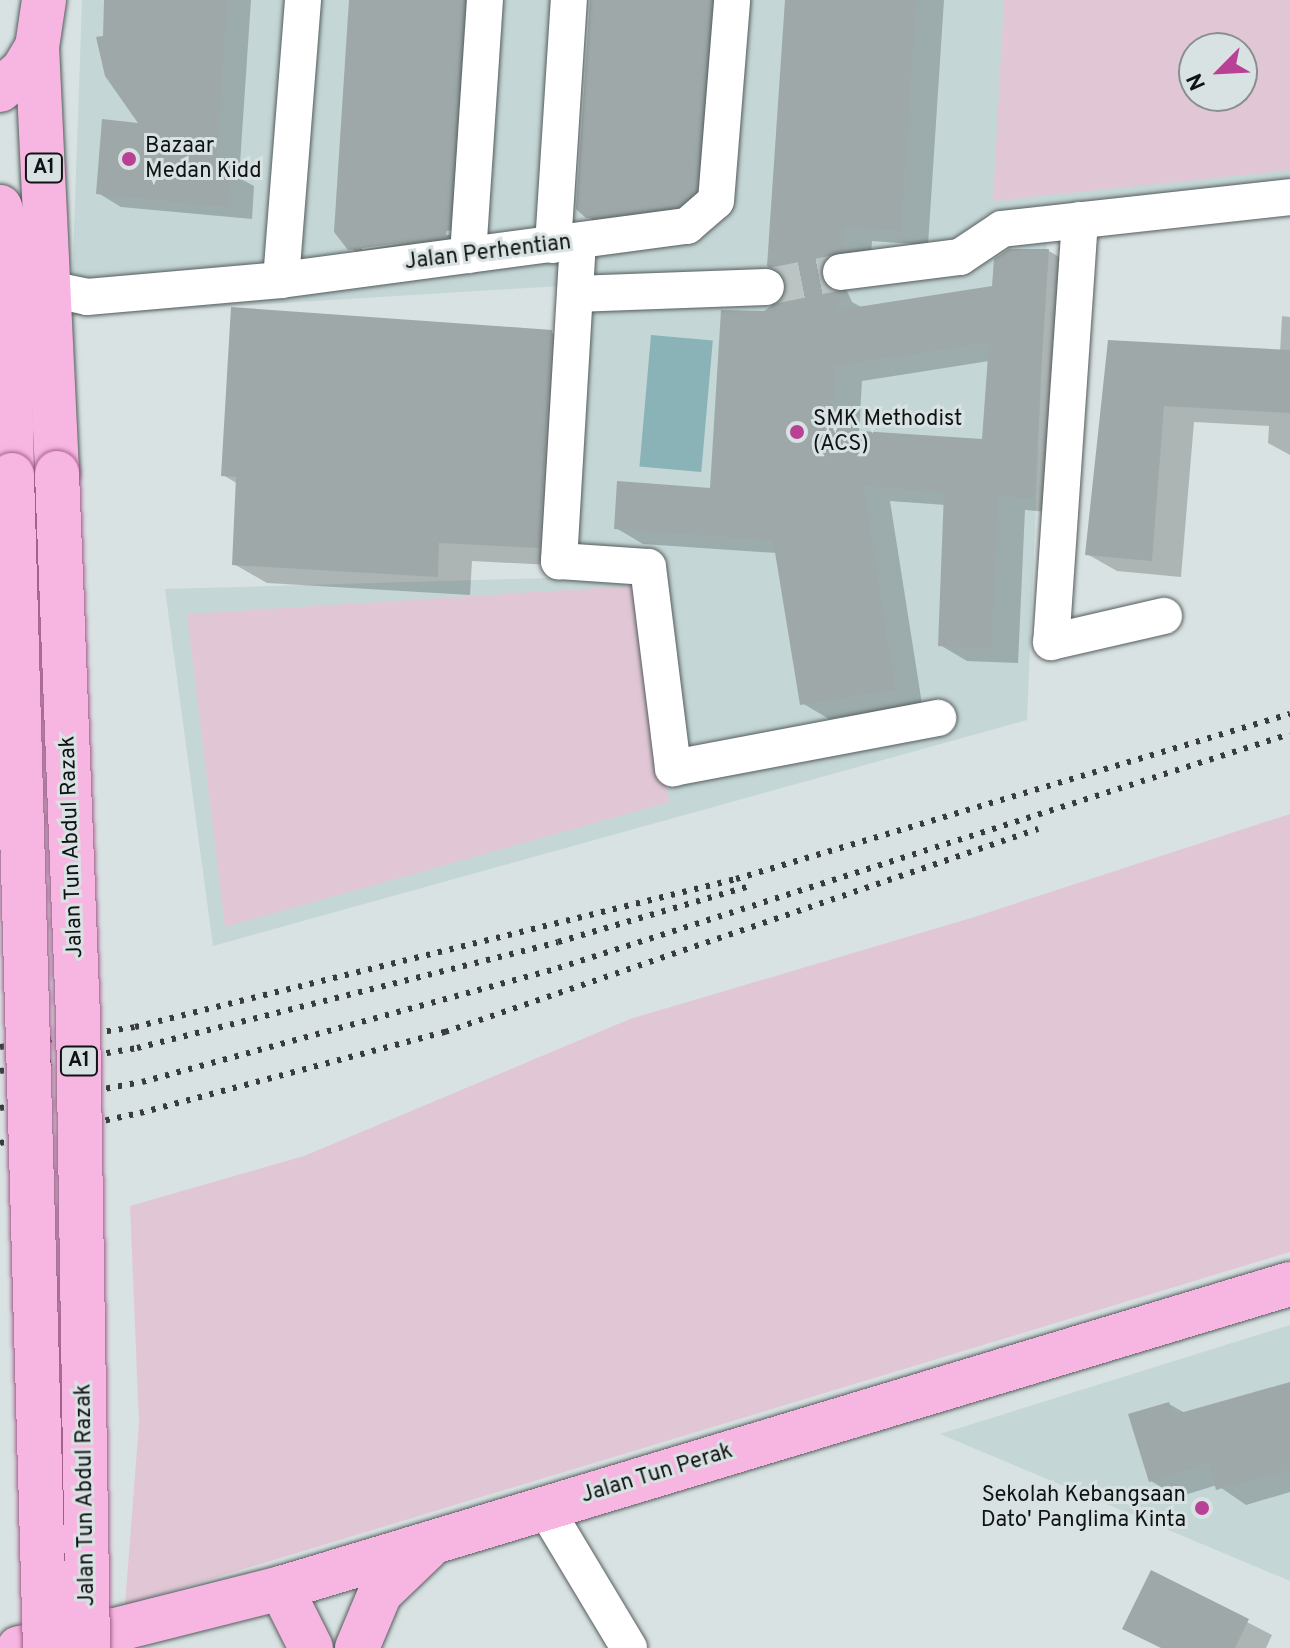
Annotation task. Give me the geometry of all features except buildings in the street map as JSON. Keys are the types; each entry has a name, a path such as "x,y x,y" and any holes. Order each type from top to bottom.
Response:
{"main road":[{"name":"A1","path":"0,90 23,70 37,47 44,0"},
{"name":"Jalan Tun Abdul Razak","path":"37,47 50,289 102,1639"},
{"name":"Jalan Tun Abdul Razak","path":"0,207 7,230 4,397 12,475 45,1648"},
{"name":"Jalan Tun Perak","path":"19,1648 102,1639 281,1588 1290,1284"},
{"path":"357,1648 380,1593 406,1563 439,1540"},
{"path":"281,1588 311,1648"},
{"path":"102,1639 167,1648"}],"street":[{"path":"281,280 303,0"},
{"path":"468,255 485,0"},
{"path":"569,0 565,243 575,294 559,561 648,567 673,768 938,718"},
{"name":"Jalan Perhentian","path":"50,289 87,297 281,280 687,226 716,201 732,0"},
{"path":"841,272 960,257 1002,229 1290,197"},
{"path":"1080,220 1051,642 1164,616"},
{"path":"575,294 766,287"},
{"path":"4,397 54,395"},
{"path":"545,1508 629,1648"}],"shaded area":[{"name":"SMK Methodist (ACS)","path":"82,0 1290,0 1290,183 1048,209 1027,720 213,946 165,589 549,578 561,286 71,316"},
{"path":"1004,0 1290,0 1290,170 993,201"},
{"path":"631,586 669,802 225,927 187,614"},
{"path":"1290,814 1290,1252 125,1605 139,1423 130,1206 304,1156 630,1019 971,918"},
{"name":"Sekolah Kebangsaan Dato' Panglima Kinta","path":"1290,1325 1290,1581 940,1434"}],"water":[{"path":"651,335 713,340 701,472 639,466"}],"tunnel":[{"path":"766,287 841,272"}],"railway":[{"path":"0,1047 135,1027 736,879 1290,714"},
{"path":"0,1108 142,1082 558,968 1290,734"},
{"path":"0,1143 140,1113 445,1032 1038,829"},
{"path":"0,1071 137,1048 558,942 753,885"}],"place":[{"name":"Bazaar Medan Kidd","path":"129,159"},
{"name":"SMK Methodist (ACS)","path":"797,432"},
{"name":"Sekolah Kebangsaan Dato' Panglima Kinta","path":"1202,1508"}]}
